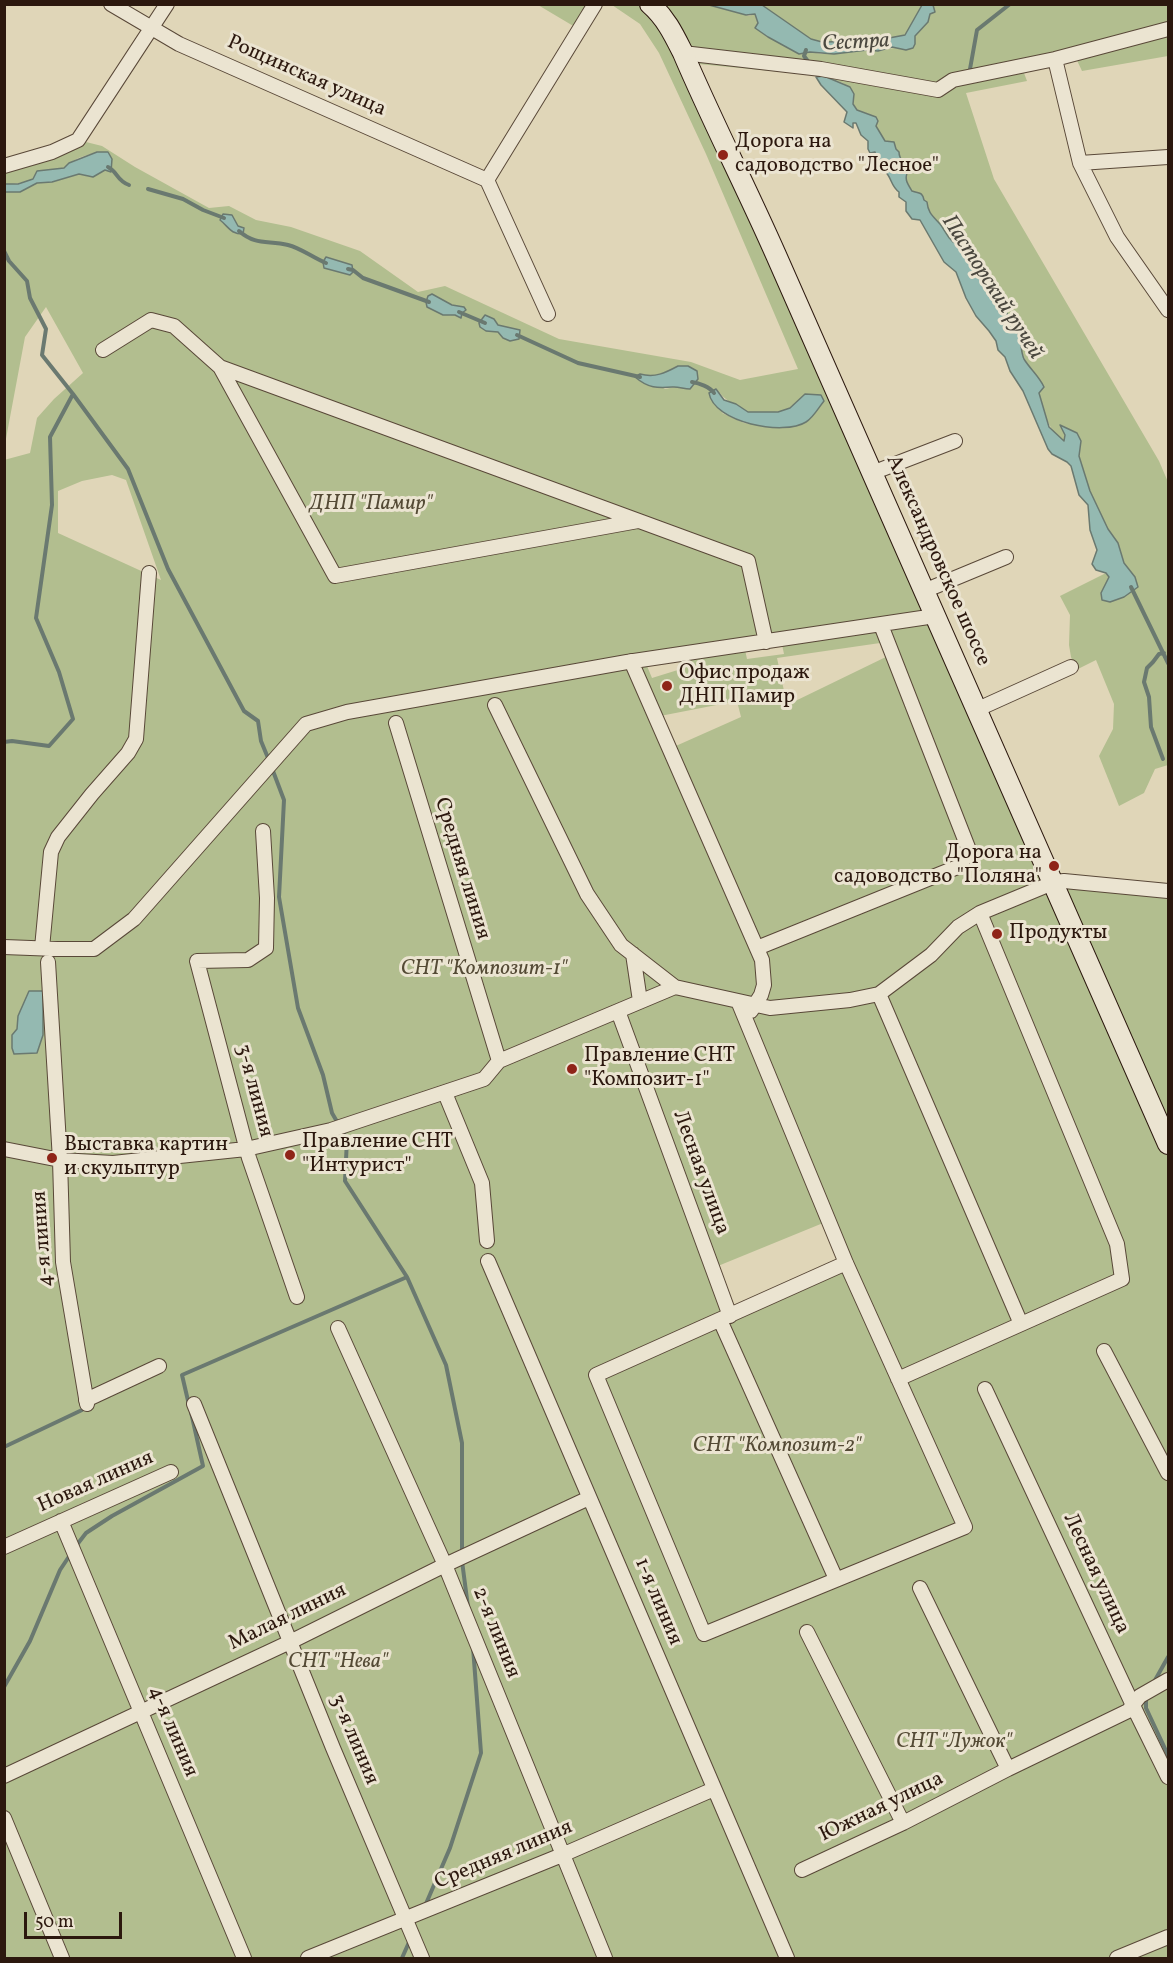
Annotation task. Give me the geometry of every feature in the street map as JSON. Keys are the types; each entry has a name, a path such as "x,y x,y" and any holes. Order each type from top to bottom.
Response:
{"street":[{"name":"Рощинская улица","path":"111,4 179,44 487,180"},
{"path":"4,166 52,152 78,140 153,29 167,4"},
{"path":"548,314 487,180 595,4"},
{"name":"Александровское шоссе","path":"650,4 670,27 774,250 1055,882 1168,1144"},
{"path":"683,53 815,69 938,90 953,80 1055,58 1168,29"},
{"path":"1055,58 1080,163 1117,237 1168,310"},
{"path":"1080,163 1168,157"},
{"path":"103,350 151,320 174,326 220,367 335,576 638,521"},
{"path":"220,367 748,561 766,642"},
{"path":"872,473 955,441"},
{"path":"924,591 1006,556"},
{"path":"42,948 51,852 58,837 128,753 136,739 149,573"},
{"path":"4,947 94,949 134,919 306,724 347,712 632,661 935,616"},
{"path":"757,948 960,866 969,850 881,625"},
{"path":"632,661 762,960 764,985 746,1021"},
{"path":"978,709 1071,667"},
{"path":"495,705 587,894 621,945 675,987 770,1008 850,1000 879,994 931,955 958,927 980,913 1055,882 1168,891"},
{"name":"Средняя линия","path":"396,723 499,1061"},
{"name":"3-я линия","path":"263,831 267,898 266,948 248,960 197,961 246,1149 297,1297"},
{"path":"898,1379 1122,1279 1117,1244 980,913"},
{"path":"633,954 640,1001"},
{"name":"4-я линия","path":"48,962 60,1160 63,1262 86,1402 159,1366"},
{"path":"4,1149 60,1160 113,1163 246,1149 331,1130 484,1079 499,1061 675,987"},
{"path":"879,994 1021,1323"},
{"path":"738,1001 846,1263 965,1527 704,1634 596,1375 846,1263"},
{"name":"Лесная улица","path":"618,1011 725,1318 836,1579"},
{"path":"445,1092 482,1183 487,1241"},
{"name":"1-я линия","path":"488,1261 787,1959"},
{"name":"2-я линия","path":"338,1328 449,1563 562,1855 605,1959"},
{"path":"1104,1351 1168,1473"},
{"name":"Лесная улица","path":"985,1389 1168,1777"},
{"name":"3-я линия","path":"194,1404 422,1959"},
{"name":"Новая линия","path":"4,1547 171,1472"},
{"name":"Малая линия","path":"4,1776 589,1498"},
{"name":"4-я линия","path":"61,1521 244,1959"},
{"path":"920,1588 1008,1769"},
{"path":"807,1632 903,1823"},
{"name":"Южная улица","path":"801,1870 903,1823 1128,1711 1140,1696 1168,1680"},
{"name":"Средняя линия","path":"308,1959 562,1855 714,1789"},
{"path":"4,1818 62,1959"},
{"path":"1117,1959 1168,1937"}],"green space":[{"path":"538,5 595,5 575,27"},
{"path":"612,5 709,5 749,16 755,14 758,23 755,27 768,37 799,54 810,52 822,54 878,51 915,44 915,36 928,22 930,14 935,12 933,5 1168,5 1168,56 1082,71 1074,54 1021,65 1027,81 966,93 994,179 1159,461 1168,482 1168,765 1155,769 1144,793 1119,806 1099,756 1113,729 1114,704 1096,660 1076,670 1069,645 1070,615 1060,596 1106,573 1109,577 1101,593 1102,600 1138,587 1090,491 1079,456 1081,441 1060,426 1065,435 1064,441 1051,428 1043,409 1033,370 1029,368 1020,348 1020,338 1001,309 995,293 986,288 967,257 964,246 953,242 946,236 940,224 928,210 927,202 912,191 906,181 904,165 894,142 885,141 869,114 857,110 853,104 854,94 843,83 824,76 688,63 1053,882 1168,891 1168,1958 5,1958 4,460 30,453 37,418 83,373 46,307 25,337 5,444 5,192 20,192 37,183 52,182 79,174 93,177 105,170 112,159 108,152 90,154 73,161 64,168 37,171 33,179 12,184 5,184 5,166 78,140 102,146 209,208 229,206 256,220 291,227 360,251 418,292 445,286 559,339 691,362 740,380 798,369 706,154 659,53 640,24","holes":["327,257 351,265 350,275 324,268 323,262","437,296 445,302 466,310 456,315 441,314 427,307","678,366 698,379 690,389 675,387 665,389 640,374 655,375","720,393 740,409 756,413 776,412 791,408 805,394 806,422 792,427 744,423 722,413","112,475 126,480 161,580 58,533 58,491 82,481","781,640 784,654 747,659 744,645","887,642 892,654 787,705 777,658","678,655 681,669 652,678 647,666 629,670","737,701 741,717 669,749 655,717","828,1221 845,1263 730,1315 713,1268"]},
{"path":"762,5 922,5 905,35 872,41 831,43 806,36"}],"water":[{"name":"Сестра","path":"709,5 762,5 811,39 822,42 873,41 905,35 922,5 933,5 935,12 930,14 928,22 915,36 913,48 906,50 892,47 878,51 799,54 755,28 758,23 755,14 746,15"},
{"path":"824,76 850,87 854,94 853,104 857,110 876,117 878,121 876,126 885,141 894,142 907,168 907,181 912,191 922,195 931,214 951,240 960,241 967,257 983,276 986,288 995,293 1001,309 1007,313 1019,335 1024,359 1044,387 1039,393 1049,427 1064,441 1065,435 1060,425 1077,433 1081,441 1079,456 1090,491 1138,587 1124,597 1110,602 1102,600 1101,593 1109,577 1106,573 1096,570 1092,564 1097,550 1090,530 1088,505 1079,495 1071,466 1048,449 1023,391 1010,371 1005,357 998,350 996,341 976,316 956,272 944,262 920,220 912,219 906,211 906,202 899,197 899,192 878,163 875,152 870,153 868,141 861,135 856,123 853,123 853,128 844,122 847,112 816,77"},
{"path":"97,152 108,152 112,159 111,172 105,170 93,177 79,174 52,182 37,183 20,192 5,192 5,184 18,184 33,179 37,171 64,168 69,163"},
{"path":"223,214 232,215 238,226 244,228 243,234 232,231 220,220"},
{"path":"326,257 352,265 353,272 350,275 324,268 323,262"},
{"path":"432,294 452,305 464,307 466,310 462,313 461,318 455,315 443,315 427,307 428,296"},
{"path":"485,315 494,319 498,325 520,330 519,339 510,341 498,332 486,331 480,327 479,323"},
{"path":"678,366 688,366 697,371 698,379 690,389 654,387 635,377 640,374 660,374"},
{"path":"716,389 724,400 748,412 778,412 790,408 805,394 821,395 824,401 806,422 782,428 767,427 736,419 723,412 714,403 709,393"},
{"path":"29,991 43,991 43,1035 37,1053 14,1054 12,1035 17,1029 18,1016"}],"waterway":[{"path":"970,69 977,30 1010,4"},
{"name":"Пасторский ручей","path":"806,50 804,56 810,64"},
{"path":"108,167 129,185"},
{"path":"148,189 183,199 224,218"},
{"path":"239,231 257,241 293,246 326,263"},
{"path":"4,251 9,261 27,281 30,298 46,329 42,355 128,469 168,569 244,711 258,721 261,741 268,758"},
{"path":"348,269 363,278 429,302"},
{"path":"459,312 485,323"},
{"path":"517,335 578,363 640,377"},
{"path":"692,382 714,393"},
{"path":"4,742 49,746 73,719 59,672 36,618 52,505 50,437 73,394"},
{"name":"Пасторский ручей","path":"1131,587 1168,663"},
{"path":"1163,759 1151,727 1149,697 1144,682 1147,668 1159,654 1164,653"},
{"path":"273,771 284,800 279,897 298,1008 323,1075 332,1113 347,1139 345,1181 407,1277 446,1365 462,1443 462,1554"},
{"path":"189,1405 182,1375 407,1277"},
{"path":"4,1447 82,1410"},
{"path":"76,1546 86,1533 112,1516 203,1466 191,1412"},
{"path":"4,1687 30,1641 60,1570 70,1555"},
{"path":"462,1561 468,1607"},
{"path":"425,1906 450,1848 481,1753 473,1647"},
{"path":"1154,1682 1168,1657"},
{"path":"1146,1697 1146,1708 1168,1755"},
{"path":"402,1958 410,1940"}],"place":[{"name":"Дорога на садоводство \"Лесное\"","path":"723,155"},
{"name":"Офис продаж ДНП Памир","path":"667,686"},
{"name":"Дорога на садоводство \"Поляна\"","path":"1054,866"},
{"name":"Продукты","path":"997,934"},
{"name":"Правление СНТ \"Композит-1\"","path":"572,1069"},
{"name":"Правление СНТ \"Интурист\"","path":"290,1155"},
{"name":"Выставка картин и скульптур","path":"52,1158"}],"park label":[{"name":"ДНП \"Памир\"","path":"371,505"},
{"name":"СНТ \"Композит-1\"","path":"484,970"},
{"name":"СНТ \"Композит-2\"","path":"777,1447"},
{"name":"СНТ \"Нева\"","path":"338,1663"},
{"name":"СНТ \"Лужок\"","path":"954,1743"}]}
